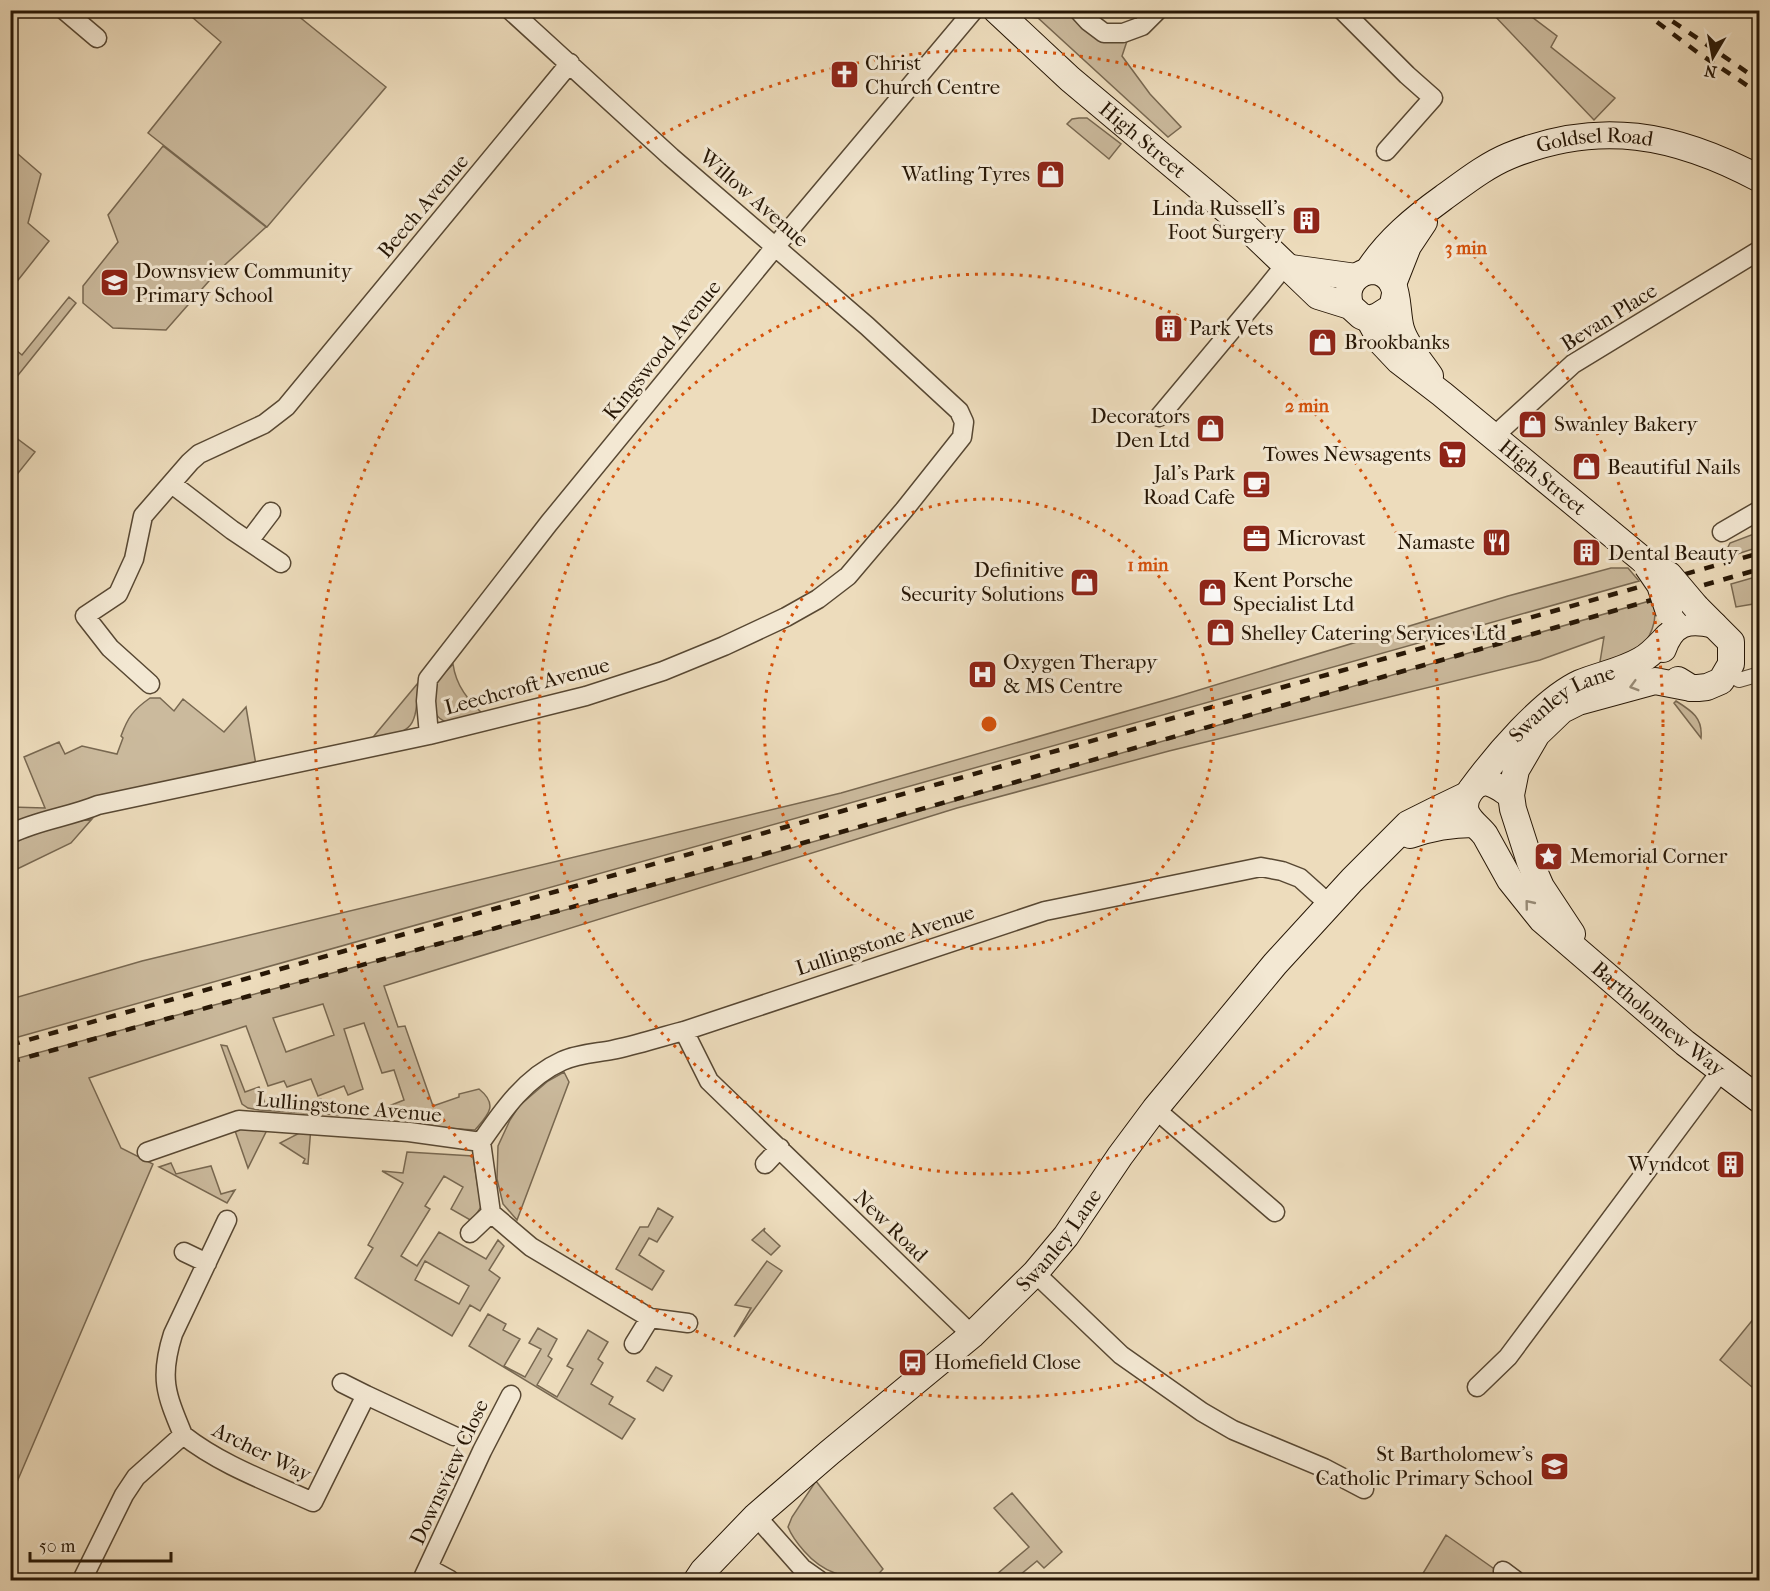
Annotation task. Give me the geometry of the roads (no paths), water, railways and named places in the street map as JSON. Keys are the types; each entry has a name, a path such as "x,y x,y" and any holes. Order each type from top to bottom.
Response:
{"main road":[{"name":"High Street","path":"996,10 1070,79 1243,224 1318,296 1360,312 1382,343 1399,361 1643,560 1669,575 1696,607 1731,642 1731,664 1726,673"},
{"name":"Goldsel Road","path":"1362,274 1383,249 1437,202 1467,180 1507,157 1540,145 1571,138 1607,134 1653,138 1687,146 1760,179"},
{"name":"Goldsel Road","path":"1394,289 1408,246 1437,202"},
{"path":"1288,266 1362,274 1380,272 1387,276 1394,289 1393,304 1378,316 1360,312 1348,295 1350,284 1362,274"},
{"name":"High Street","path":"1394,289 1401,330 1442,394"},
{"name":"High Street","path":"1643,560 1660,585 1671,625 1663,648 1665,665 1672,677 1691,688"},
{"path":"1671,625 1692,621 1714,625"},
{"name":"Swanley Lane","path":"697,1581 703,1571 756,1516 972,1335 1035,1274 1066,1236 1155,1109 1275,964 1329,904 1408,824 1469,793 1491,763 1529,723 1557,698 1579,684 1642,660 1671,625"},
{"path":"1691,688 1707,687 1721,681 1726,673"},
{"name":"Swanley Lane","path":"1512,802 1516,770 1537,734 1562,710 1578,702 1654,681 1691,688"},
{"path":"1469,793 1480,784 1486,783 1495,785 1512,802 1503,822 1489,829 1476,826"},
{"name":"Bartholomew Way","path":"1469,793 1465,804 1467,812 1510,880 1542,920 1685,1043 1760,1100"},
{"name":"Bartholomew Way","path":"1512,802 1530,862 1541,887 1587,957"},
{"name":"Swanley Lane","path":"1376,856 1405,837 1423,830 1454,824 1476,826"}],"street":[{"path":"64,10 97,38"},
{"name":"Willow Avenue","path":"510,10 671,157 933,386 959,411 964,422"},
{"name":"Kingswood Avenue","path":"429,735 426,701 428,678 549,523 775,247 974,10"},
{"path":"1078,10 1104,33 1123,33 1142,26 1158,10"},
{"path":"1342,10 1433,98 1386,151"},
{"name":"Beech Avenue","path":"150,684 110,648 85,616 118,594 134,559 142,516 199,454 264,424 286,407 570,63"},
{"name":"Bevan Place","path":"1493,437 1573,364 1760,250"},
{"path":"1159,417 1288,266"},
{"name":"Leechcroft Avenue","path":"10,834 28,825 78,813 98,805 429,735 586,696 663,671 745,636 818,599 848,576 962,437 964,422"},
{"path":"172,484 232,530 281,563"},
{"path":"1722,532 1760,510"},
{"path":"249,541 271,512"},
{"path":"1726,673 1739,680 1760,674"},
{"name":"Lullingstone Avenue","path":"147,1152 239,1120 409,1132 481,1142 504,1108 526,1086 543,1072 564,1060 684,1031 1045,911 1261,867 1282,871 1300,878 1329,904"},
{"name":"New Road","path":"684,1031 709,1081 972,1335"},
{"path":"1477,1387 1508,1357 1721,1071"},
{"path":"1155,1109 1275,1212"},
{"path":"481,1142 491,1213 531,1247 650,1318 688,1323"},
{"path":"765,1164 780,1148"},
{"path":"470,1233 491,1213"},
{"name":"Archer Way","path":"227,1220 173,1334 168,1351 166,1364 168,1399 183,1435 217,1458 312,1502 366,1395"},
{"path":"184,1252 207,1263"},
{"path":"1035,1274 1121,1355 1202,1412 1233,1430 1324,1468 1364,1489"},
{"path":"634,1344 650,1318"},
{"path":"342,1383 454,1436"},
{"name":"Downsview Close","path":"450,1581 425,1574 482,1451 511,1395"},
{"name":"Archer Way","path":"82,1581 124,1495 136,1477 183,1435"},
{"path":"756,1516 802,1568 819,1581"}],"railway":[{"path":"1641,10 1697,52 1760,94"},
{"path":"1656,10 1760,81"},
{"path":"10,1045 1760,553"},
{"path":"10,1062 757,856 1760,569"}],"place":[{"name":"Christ Church Centre","path":"844,75"},
{"name":"Watling Tyres","path":"1051,174"},
{"name":"Linda Russell's Foot Surgery","path":"1306,220"},
{"name":"Downsview Community Primary School","path":"114,283"},
{"name":"Park Vets","path":"1168,328"},
{"name":"Brookbanks","path":"1323,342"},
{"name":"Swanley Bakery","path":"1533,424"},
{"name":"Decorators Den Ltd","path":"1211,428"},
{"name":"Towes Newsagents","path":"1452,454"},
{"name":"Beautiful Nails","path":"1586,467"},
{"name":"Jal's Park Road Cafe","path":"1256,485"},
{"name":"Microvast","path":"1256,538"},
{"name":"Namaste","path":"1496,542"},
{"name":"Dental Beauty","path":"1587,553"},
{"name":"Definitive Security Solutions","path":"1085,582"},
{"name":"Kent Porsche Specialist Ltd","path":"1212,592"},
{"name":"Shelley Catering Services Ltd","path":"1220,633"},
{"name":"Oxygen Therapy & MS Centre","path":"982,674"},
{"name":"Memorial Corner","path":"1549,856"},
{"name":"Wyndcot","path":"1731,1164"},
{"name":"Homefield Close","path":"913,1362"},
{"name":"St Bartholomew's Catholic Primary School","path":"1554,1466"}]}
